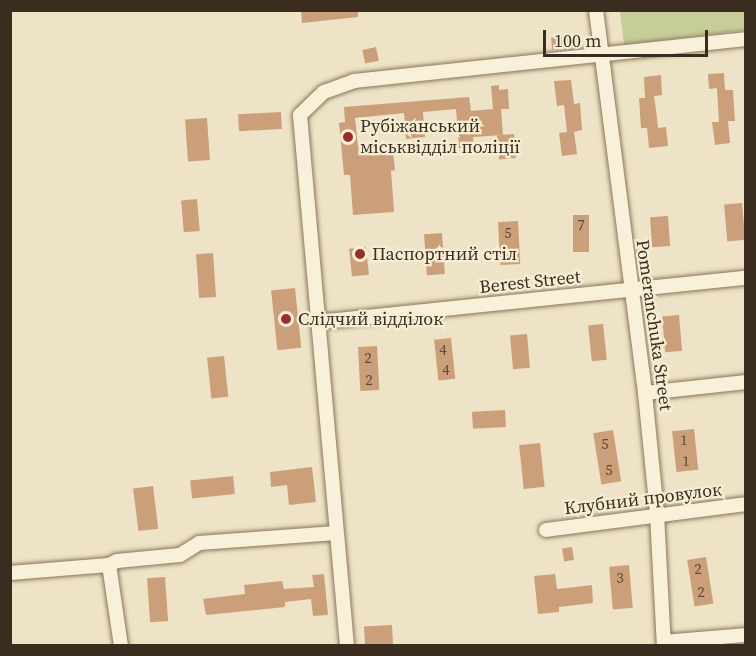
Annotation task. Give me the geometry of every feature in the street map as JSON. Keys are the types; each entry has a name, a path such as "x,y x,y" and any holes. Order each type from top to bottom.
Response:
{"street":[{"name":"Pomeranchuka Street","path":"596,10 600,56 645,393 657,514 664,644"},
{"path":"347,645 300,115 324,92 354,81 746,39"},
{"name":"Berest Street","path":"318,322 746,278"},
{"path":"645,393 746,382"},
{"name":"Клубний провулок","path":"546,530 746,504"},
{"path":"10,573 109,566 117,561 180,555 199,543 336,533"},
{"path":"109,566 121,645"},
{"path":"664,644 746,635"}],"green space":[{"path":"620,11 745,11 745,30 624,45"}],"building":[{"path":"301,10 358,10 358,17 302,23"},
{"path":"568,36 569,48 552,49 551,37"},
{"path":"376,47 379,61 365,64 362,50"},
{"path":"724,73 725,90 733,90 735,121 728,121 730,143 715,145 712,122 719,122 717,88 709,89 708,74"},
{"path":"661,75 662,95 654,96 658,128 666,127 668,146 649,148 647,128 641,128 639,98 645,98 644,77"},
{"path":"571,80 574,104 580,103 582,130 574,132 577,154 562,156 559,133 567,132 564,105 557,106 554,81"},
{"path":"499,85 499,90 508,89 509,109 501,109 503,135 473,137 474,147 459,148 456,109 423,112 425,137 406,139 404,113 355,118 359,155 393,152 395,170 391,171 394,212 353,215 350,175 344,175 339,123 345,122 344,107 469,97 471,111 493,109 491,86"},
{"path":"281,112 282,129 239,131 238,114"},
{"path":"207,118 210,160 188,161 185,120"},
{"path":"514,134 516,158 499,159 497,135"},
{"path":"197,199 200,231 184,232 181,200"},
{"path":"742,203 745,240 727,241 724,205"},
{"path":"573,215 589,215 589,252 573,252"},
{"path":"668,216 670,246 652,247 650,217"},
{"path":"518,221 520,264 500,265 498,222"},
{"path":"442,233 445,274 427,275 424,234"},
{"path":"366,247 369,275 352,277 349,249"},
{"path":"213,253 216,297 199,298 196,254"},
{"name":"Слідчий відділок","path":"295,288 301,348 277,350 271,291"},
{"path":"679,315 682,351 665,352 662,316"},
{"path":"603,324 607,360 592,361 588,326"},
{"path":"527,334 530,368 513,369 510,335"},
{"path":"451,338 455,379 438,381 434,340"},
{"path":"377,346 379,390 360,391 358,347"},
{"path":"224,356 228,397 211,399 207,358"},
{"path":"505,410 506,427 473,429 472,412"},
{"path":"694,429 698,470 676,472 672,431"},
{"path":"613,430 621,481 601,484 593,433"},
{"path":"540,443 545,487 524,489 519,445"},
{"path":"312,467 316,502 289,505 287,485 271,487 270,472"},
{"path":"233,476 235,494 192,498 190,480"},
{"path":"153,486 158,529 138,531 133,488"},
{"path":"572,547 574,560 564,561 562,549"},
{"path":"706,557 713,603 695,606 687,560"},
{"path":"629,565 633,608 613,610 609,567"},
{"path":"324,574 328,615 313,616 311,599 285,602 285,607 206,615 203,599 245,594 244,585 282,581 284,589 314,587 312,575"},
{"path":"555,574 557,589 592,585 593,603 559,607 559,612 538,614 534,576"},
{"path":"165,577 168,621 150,622 147,578"},
{"path":"392,625 393,645 365,646 364,626"}],"place":[{"name":"Рубіжанський міськвідділ поліції","path":"348,137"},
{"name":"Паспортний стіл","path":"360,254"},
{"name":"Слідчий відділок","path":"286,319"}]}
